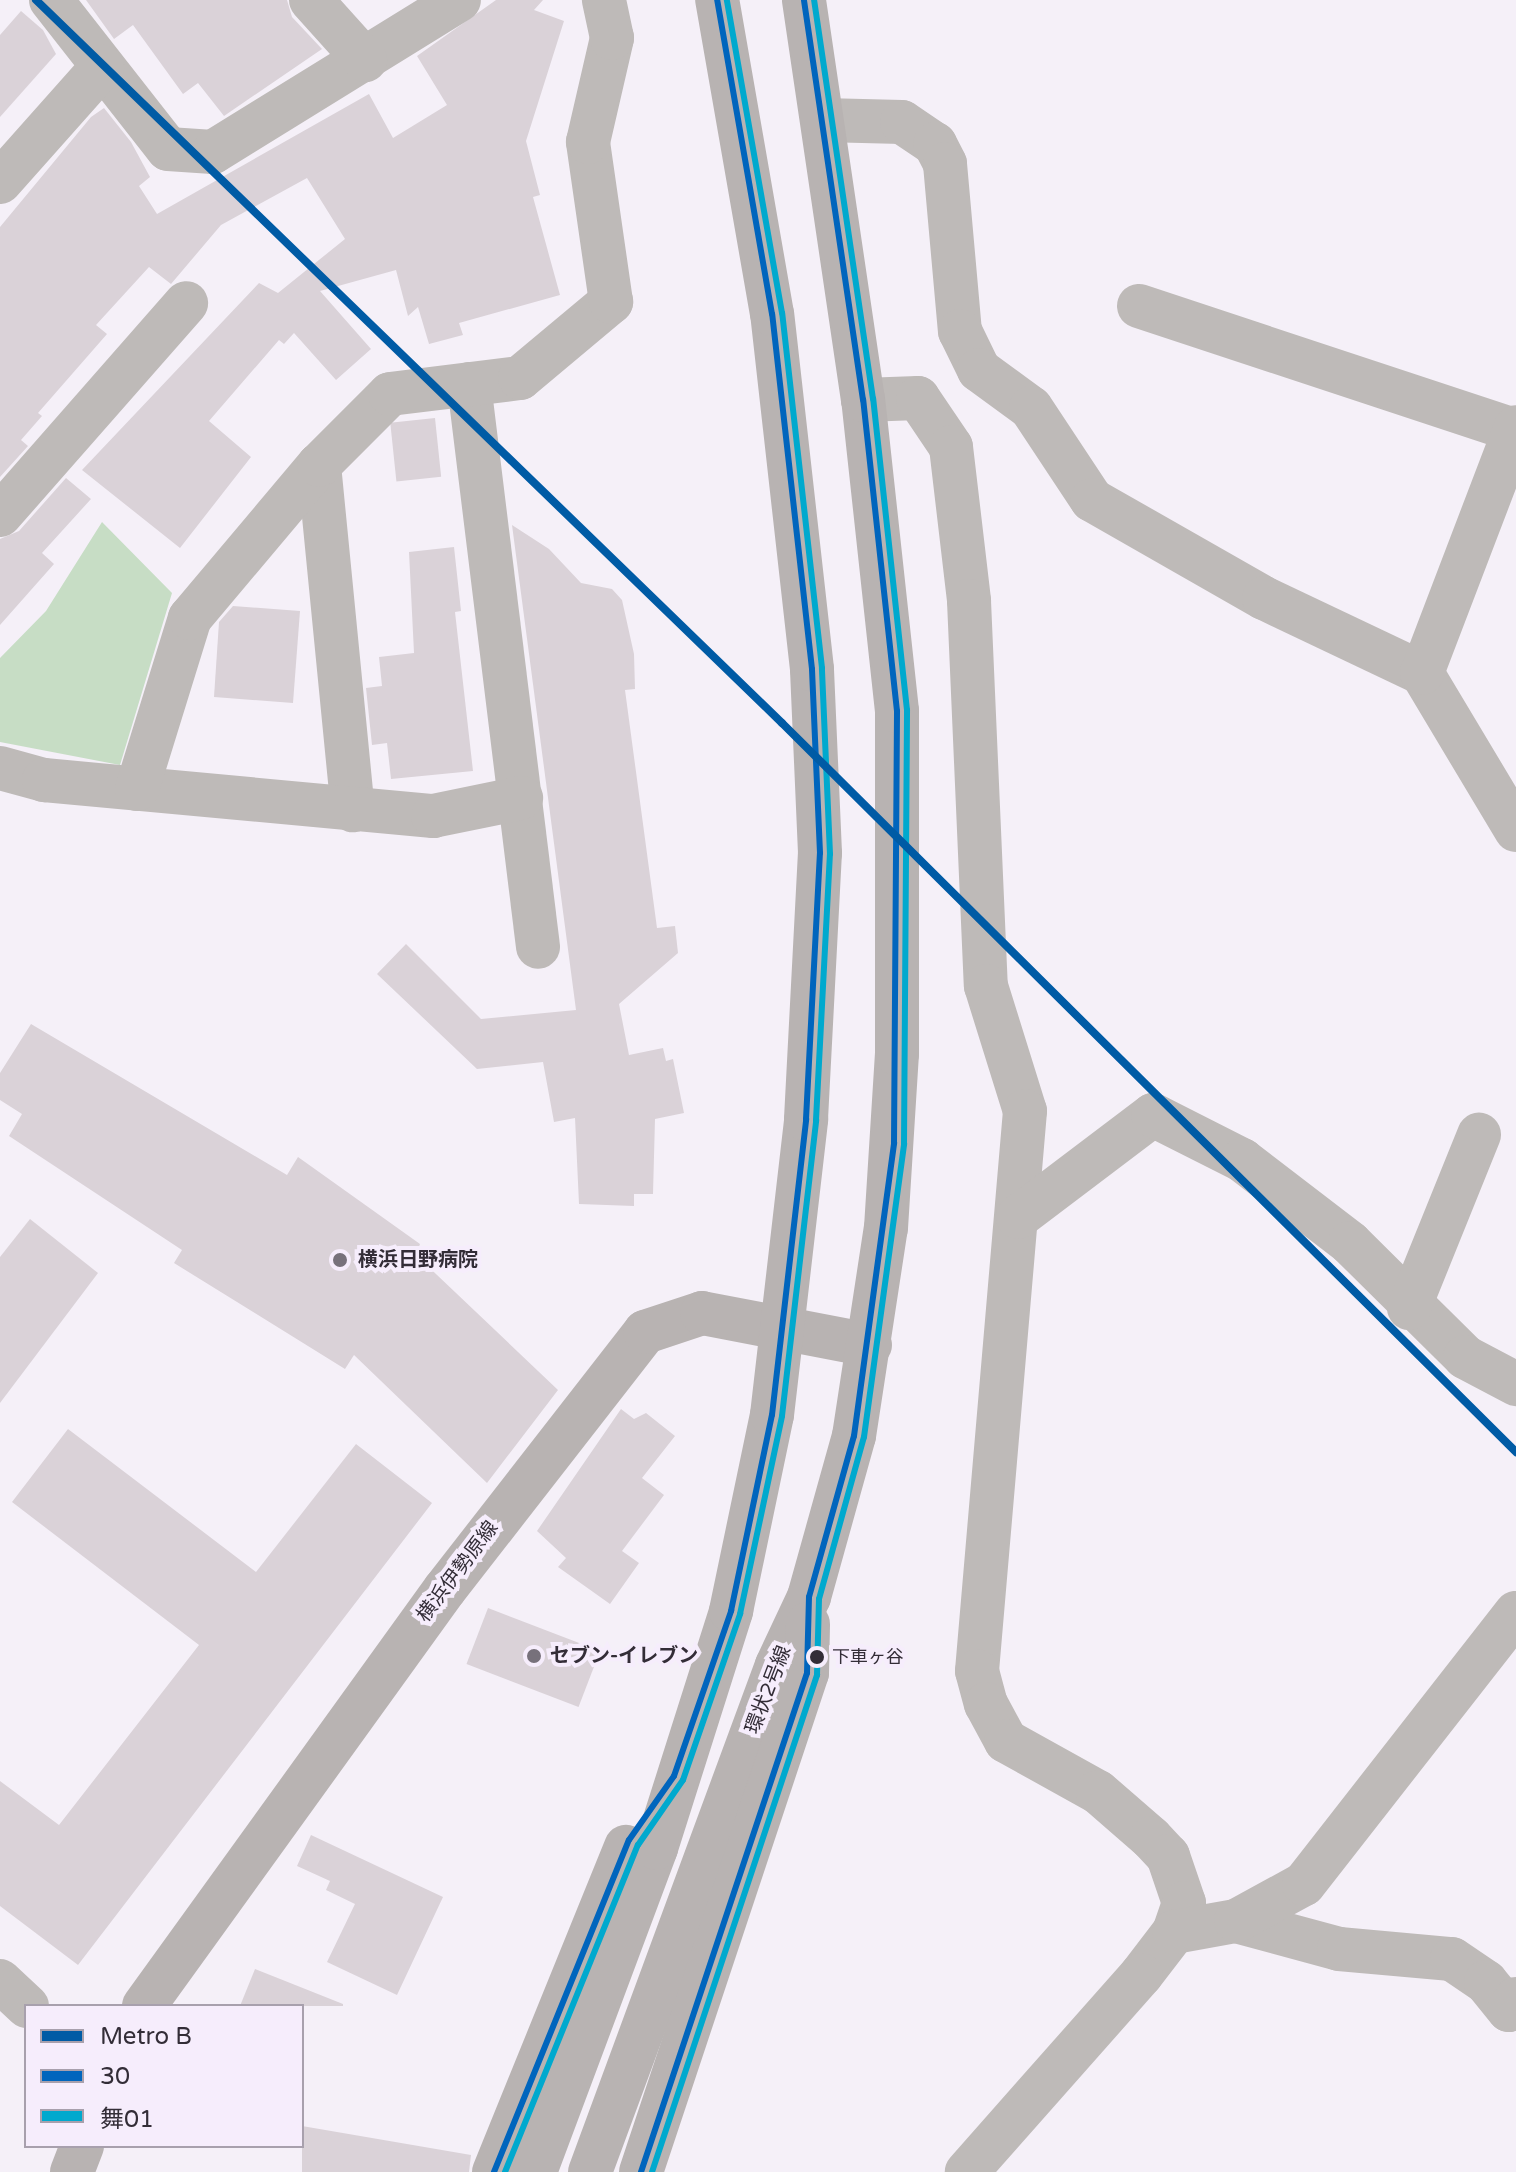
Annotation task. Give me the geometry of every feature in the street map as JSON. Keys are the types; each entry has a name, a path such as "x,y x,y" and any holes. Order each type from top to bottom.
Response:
{"main road":[{"path":"535,2172 656,1848 674,1776 750,1535 784,1330 813,1030 818,765 805,579 772,314 717,0"},
{"name":"環状2号線","path":"590,2172 777,1665 809,1597 854,1436 870,1345 894,1143 900,798 888,617 863,400 804,0"},
{"name":"横浜伊勢原線","path":"145,2004 445,1589 633,1343 657,1325 702,1313 870,1345"},
{"path":"641,2172 807,1673 809,1597"},
{"path":"494,2172 629,1840 674,1776"},
{"path":"72,2172 81,2148"}],"street":[{"path":"51,0 168,149 213,152 459,0"},
{"path":"311,0 365,60"},
{"path":"137,789 190,618 319,465 390,394 520,378 611,302 588,142 612,38 604,0"},
{"path":"0,182 102,67"},
{"path":"823,120 902,122 935,144 945,164 960,331 979,370 1031,408 1092,500 1264,598 1422,673 1516,830"},
{"path":"0,515 186,303"},
{"path":"1139,306 1516,429 1422,673"},
{"path":"469,384 538,947"},
{"path":"863,400 918,398 951,447 969,601 986,986 1025,1111 977,1671 986,1704 1006,1741 1098,1792 1168,1856 1184,1903 1174,1932 980,2166"},
{"path":"319,465 353,810"},
{"path":"0,768 44,780 433,816 521,798"},
{"path":"1018,1217 1153,1115 1242,1160 1350,1243 1409,1308 1465,1357 1516,1384"},
{"path":"1409,1308 1479,1135"},
{"path":"1174,1932 1236,1921 1304,1884 1516,1613"},
{"path":"1236,1921 1339,1949 1452,1959 1486,1982 1509,2010 1516,1999"},
{"path":"0,1981 25,2004"}],"green space":[{"path":"102,522 172,593 120,765 0,742 0,658 46,611"}],"building":[{"path":"86,0 287,0 292,17 322,49 224,116 198,83 183,94 133,25 114,39"},
{"path":"496,0 543,0 534,10 564,21 526,141 540,195 533,197 560,295 459,323 463,335 429,344 418,307 408,316 396,270 320,291 371,349 336,380 294,333 284,344 279,340 209,421 251,457 180,548 82,470 259,283 278,293 345,239 307,178 221,225 171,284 149,267 96,325 107,334 38,413 42,416 21,440 28,446 0,477 0,227 91,117 104,108 131,142 150,177 139,186 157,214 369,94 393,138 447,105 417,56"},
{"path":"21,11 43,30 56,54 0,117 0,35"},
{"path":"435,418 441,477 396,481 390,423"},
{"path":"66,478 91,499 42,553 54,564 0,625 0,539 19,531"},
{"path":"512,525 549,549 581,583 612,589 622,600 634,654 635,689 625,690 657,928 675,926 678,953 619,1004 629,1055 663,1048 666,1061 673,1059 684,1113 655,1119 653,1194 634,1194 634,1206 579,1204 575,1118 554,1122 543,1062 477,1069 377,974 406,944 481,1019 576,1010"},
{"path":"454,547 461,611 455,612 473,771 391,779 387,743 372,745 366,688 382,686 379,657 414,653 409,552"},
{"path":"233,606 300,611 293,703 214,697 219,622"},
{"path":"31,1024 287,1175 298,1157 420,1244 416,1255 558,1390 487,1483 354,1355 345,1369 174,1263 182,1250 9,1136 22,1114 0,1100 0,1073"},
{"path":"30,1219 98,1273 0,1403 0,1257"},
{"path":"621,1409 634,1419 646,1413 675,1436 642,1478 664,1495 622,1551 639,1563 610,1604 558,1567 566,1558 537,1531"},
{"path":"68,1429 256,1572 356,1444 432,1503 78,1965 0,1906 0,1781 59,1825 199,1645 12,1502"},
{"path":"488,1608 600,1651 579,1707 466,1664"},
{"path":"311,1835 443,1897 397,1995 327,1962 355,1904 326,1890 330,1881 297,1866"},
{"path":"255,1969 343,2006 304,2004 241,2004"},
{"path":"304,2126 471,2155 469,2172 302,2172"}],"metro line":[{"name":"B","path":"36,0 782,723 1516,1452"}],"transit line":[{"name":"30","path":"494,2172 629,1840 674,1776 731,1611 772,1415 806,1119 820,853 812,669 772,314 717,0"},
{"name":"舞01","path":"505,2172 638,1845 683,1780 740,1614 782,1416 816,1120 830,854 822,668 782,313 727,0"},
{"name":"30","path":"641,2172 807,1673 809,1597 854,1436 894,1143 897,711 863,400 804,0"},
{"name":"舞01","path":"652,2172 817,1675 819,1599 864,1437 904,1144 907,710 873,399 814,0"}],"place":[{"name":"横浜日野病院","path":"340,1260"},
{"name":"セブン-イレブン","path":"534,1656"},
{"name":"下車ヶ谷","path":"817,1657"}]}
